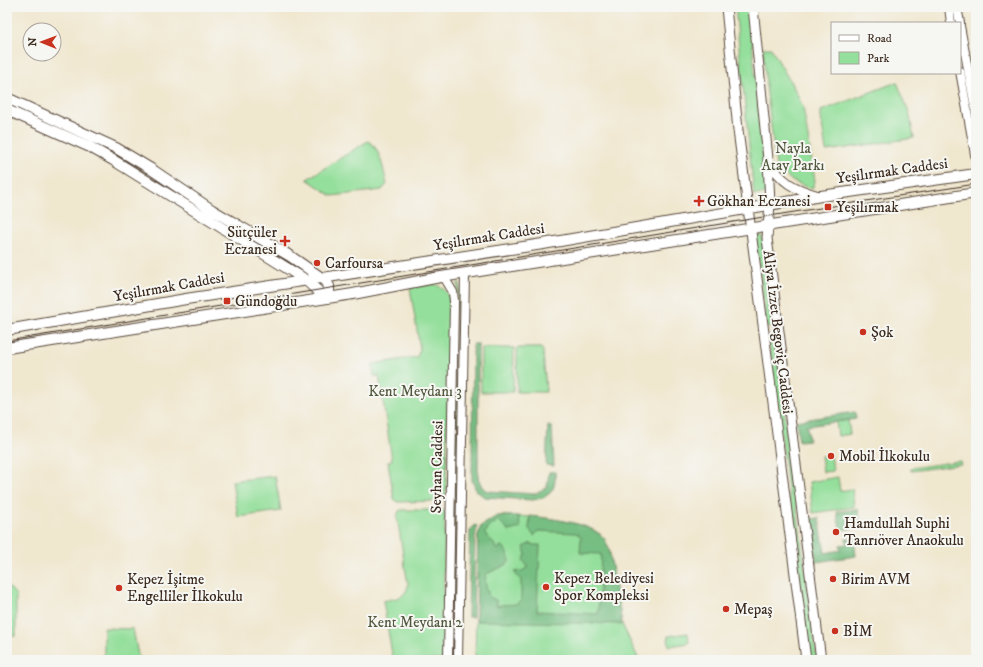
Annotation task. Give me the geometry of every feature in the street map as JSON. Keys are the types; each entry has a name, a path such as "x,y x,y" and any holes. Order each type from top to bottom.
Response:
{"main road":[{"name":"Aliya İzzet Begoviç Caddesi","path":"726,7 738,130 806,660"},
{"name":"Aliya İzzet Begoviç Caddesi","path":"754,7 768,159 770,205 768,245 821,660"},
{"path":"7,98 116,148 151,169 212,210 290,256 322,278 329,286 330,292 325,298"},
{"path":"7,110 90,147 113,160 306,280 325,298"},
{"path":"768,159 776,173 785,181 800,191 821,196"},
{"name":"Yeşilırmak Caddesi","path":"7,330 186,299 543,244 974,171"},
{"path":"7,348 353,294 444,277 976,193"}],"street":[{"path":"948,7 951,22"},
{"path":"957,7 960,22"},
{"path":"961,30 976,112"},
{"path":"961,74 976,160"},
{"name":"Seyhan Caddesi","path":"458,660 465,274"},
{"name":"Seyhan Caddesi","path":"444,277 453,292 454,301 448,660"}],"green space":[{"path":"735,7 749,7 766,194 754,195"},
{"name":"Nayla Atay Parkı","path":"763,48 771,48 803,107 815,181 812,189 792,181 776,166"},
{"path":"897,82 909,112 914,138 826,151 821,111"},
{"path":"368,141 376,148 383,167 387,184 382,190 332,196 307,179"},
{"path":"762,235 773,326 767,327 755,236"},
{"path":"458,283 460,283 456,496 454,496"},
{"name":"Kent Meydanı 3","path":"434,284 444,289 449,299 446,497 442,501 397,502 394,499 388,462 392,460 379,376 374,376 373,364 417,357 420,349 410,288"},
{"path":"775,340 817,660 810,660 769,341"},
{"path":"473,344 478,344 478,478 482,487 487,491 535,494 547,487 549,472 555,472 555,484 551,492 544,497 533,500 484,497 476,490 472,480"},
{"path":"481,348 514,348 513,392 481,392"},
{"path":"517,348 541,348 543,351 546,392 517,392"},
{"path":"855,412 856,419 807,426 809,440 799,441 796,421"},
{"path":"848,420 850,434 838,436 836,422"},
{"path":"548,426 552,427 554,466 546,465"},
{"path":"831,454 833,471 823,472 821,456"},
{"path":"960,461 961,464 911,471 911,468"},
{"path":"275,476 281,511 238,517 232,481"},
{"path":"838,477 840,491 852,489 854,507 813,513 809,482"},
{"path":"456,509 453,660 451,660 454,510"},
{"path":"858,509 861,527 840,530 837,512"},
{"name":"Kent Meydanı 2","path":"443,510 445,513 442,660 393,660 383,601 399,597 405,593 408,585 397,517 399,511"},
{"path":"498,516 519,516 520,528 509,531 498,520 494,524 492,523 487,528 488,530 484,533 495,545 495,548 499,549 500,546 504,547 510,560 506,565 486,574 485,582 489,597 496,600 497,606 515,604 521,601 521,580 514,572 522,571 528,567 523,560 526,555 524,547 531,543 533,545 540,545 537,611 598,614 601,554 580,553 581,537 576,533 538,531 534,536 529,529 530,516 548,518 580,525 598,533 604,538 609,549 622,624 476,621 478,536 481,526"},
{"name":"Kepez Belediyesi Spor Kompleksi","path":"495,517 540,518 570,522 596,531 604,538 609,549 622,624 639,660 475,660 478,536 481,526"},
{"path":"819,518 825,553 841,550 840,545 847,544 846,539 854,538 856,556 816,562 810,519"},
{"path":"475,525 477,526 475,537 473,617 468,617 470,531"},
{"path":"7,588 10,588 16,595 16,636 7,636"},
{"path":"104,628 133,629 139,660 104,660"},
{"path":"688,633 689,643 669,646 668,636"}],"tram line":[{"path":"7,341 788,213 976,184"}],"place":[{"name":"Gökhan Eczanesi","path":"699,201"},
{"name":"Yeşilırmak","path":"828,207"},
{"name":"Sütçüler Eczanesi","path":"285,241"},
{"name":"Carfoursa","path":"317,263"},
{"name":"Gündoğdu","path":"227,301"},
{"name":"Şok","path":"863,332"},
{"name":"Mobil İlkokulu","path":"831,456"},
{"name":"Hamdullah Suphi Tanrıöver Anaokulu","path":"836,532"},
{"name":"Birim AVM","path":"833,579"},
{"name":"Kepez Belediyesi Spor Kompleksi","path":"546,587"},
{"name":"Kepez İşitme Engelliler İlkokulu","path":"119,588"},
{"name":"Mepaş","path":"726,609"},
{"name":"BİM","path":"835,631"}]}
